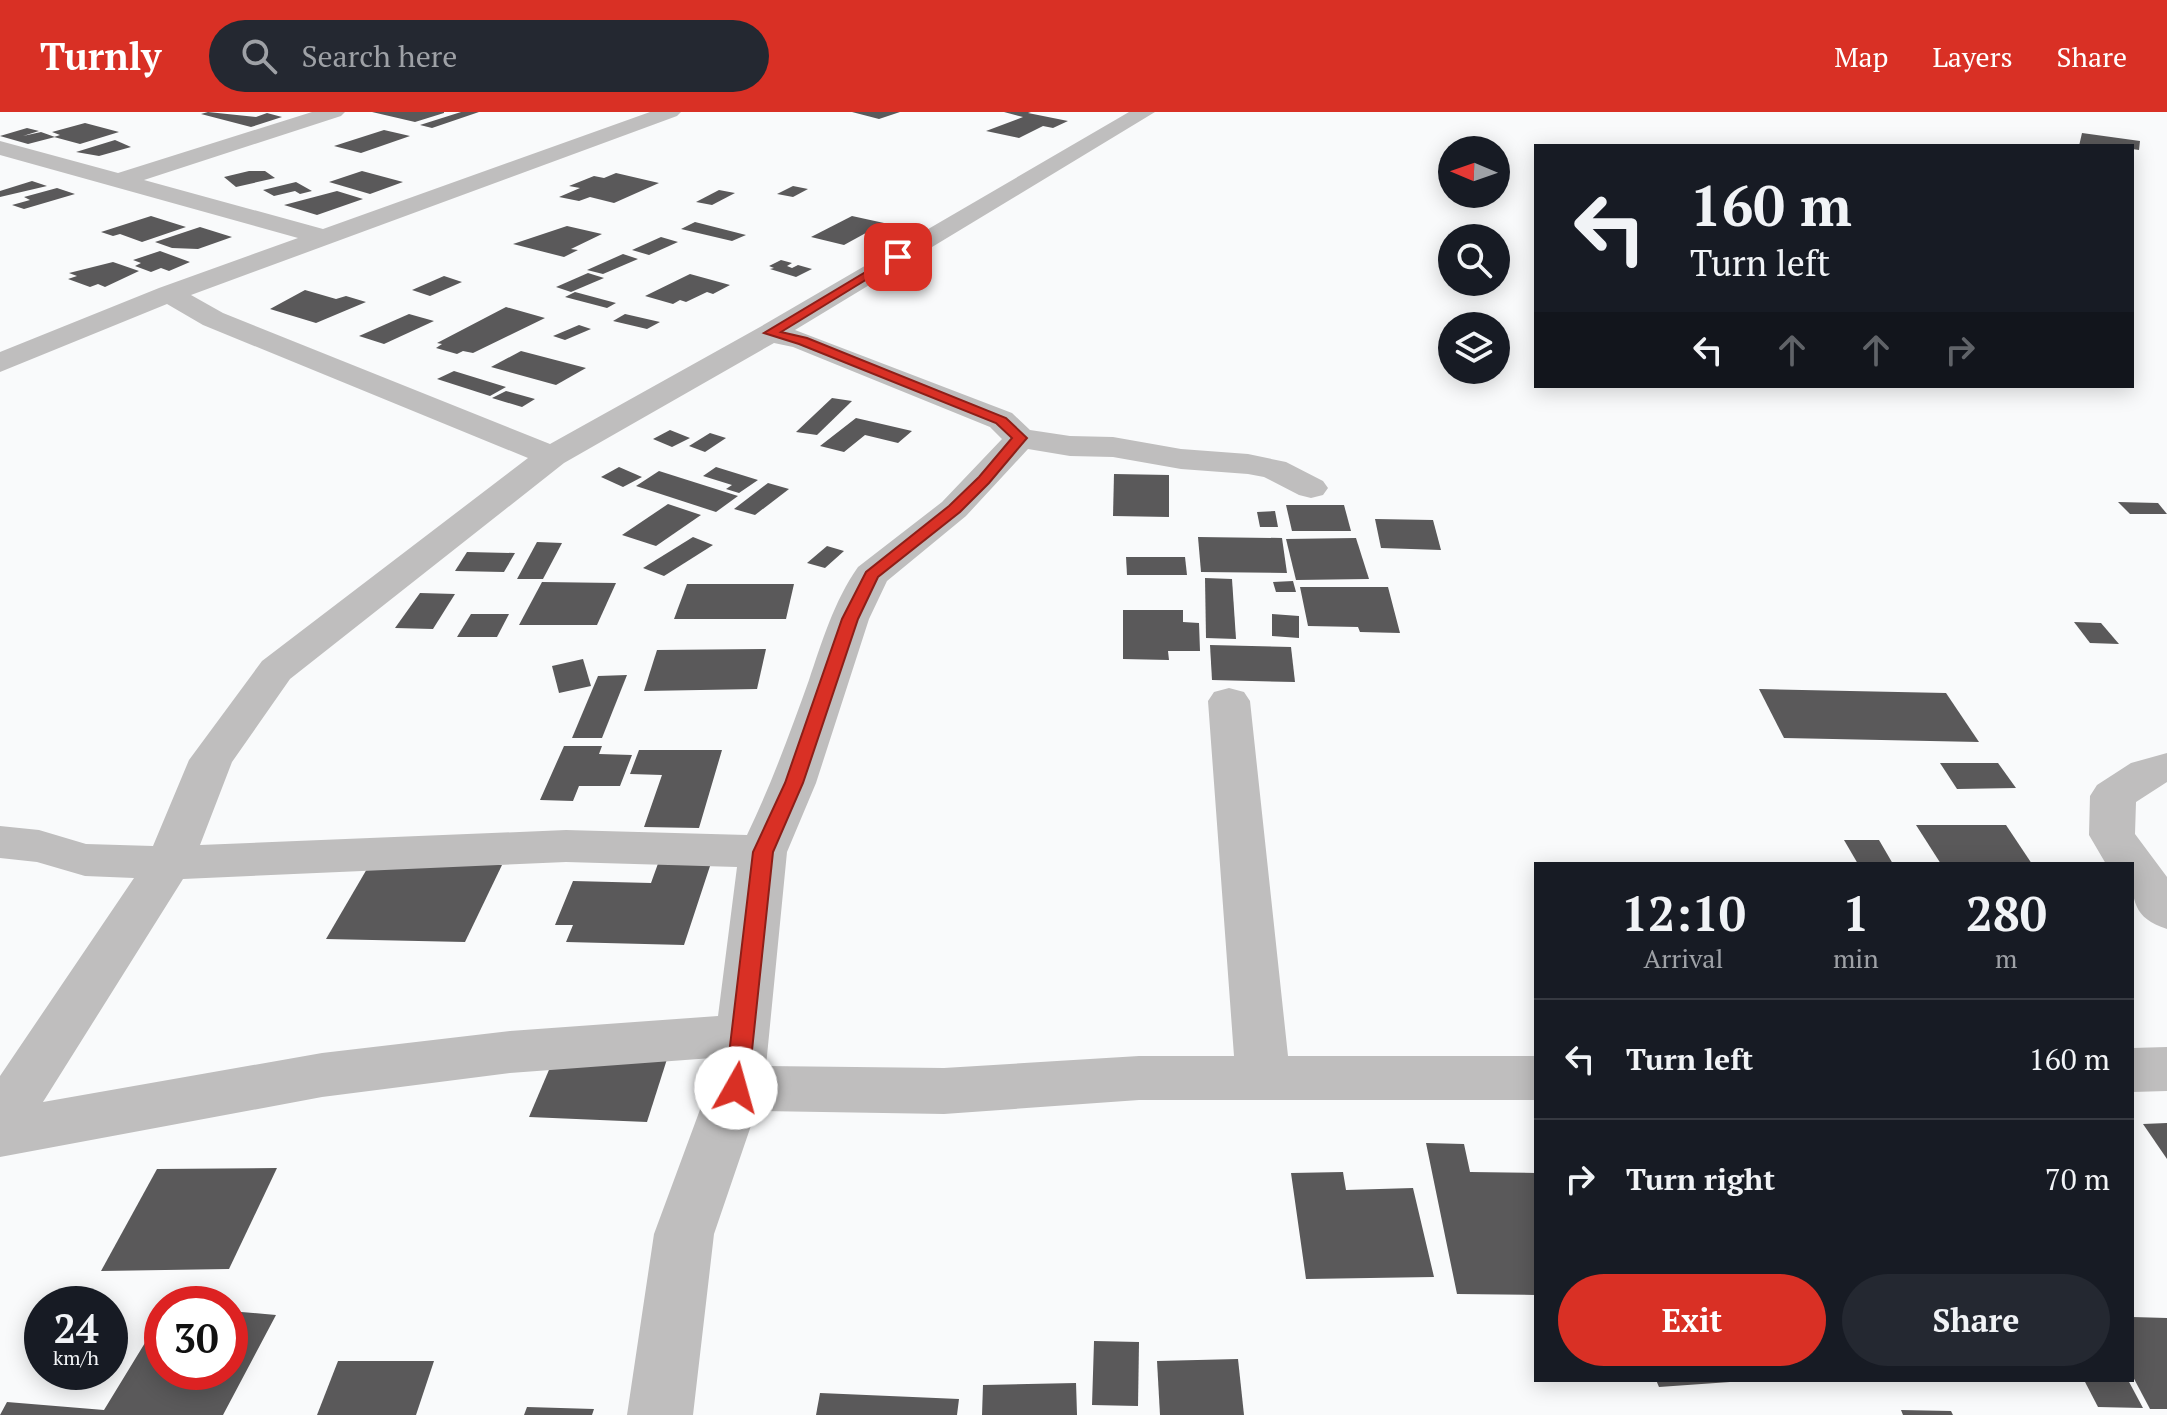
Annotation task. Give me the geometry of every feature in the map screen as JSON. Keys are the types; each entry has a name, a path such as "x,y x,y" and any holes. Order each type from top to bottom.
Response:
{"street":[{"path":"121,180 334,112"},
{"path":"0,363 169,294 670,112"},
{"path":"0,1122 169,863 211,760 276,670 552,456 770,333 1144,112"},
{"path":"1,149 322,237"},
{"path":"169,294 213,319 552,456"},
{"path":"770,333 803,341 1001,420 1020,438 1248,464 1274,469 1311,488"},
{"path":"660,1415 684,1234 736,1088 763,852 794,783 850,619 871,575 954,509 1020,438"},
{"path":"1229,701 1263,1080"},
{"path":"2129,862 2112,835 2113,796 2147,773 2167,767"},
{"path":"0,842 39,846 85,860 169,863 566,846 763,852"},
{"path":"2134,870 2167,911"},
{"path":"0,1133 322,1075 510,1052 743,1035"},
{"path":"2134,1070 2167,1069"},
{"path":"736,1088 944,1091 1139,1078 1534,1078"}],"building":[{"path":"372,112 444,112 444,113 415,122"},
{"path":"461,112 479,112 432,128 420,125"},
{"path":"852,112 900,112 879,119"},
{"path":"1004,112 1031,112 1028,113 1068,121 1053,128 1043,126 1019,138 986,131 1023,117"},
{"path":"267,113 282,117 251,127 201,114 256,117"},
{"path":"85,123 119,132 80,144 54,137 60,135 52,132"},
{"path":"27,128 39,131 23,136 41,132 55,137 28,144 0,136"},
{"path":"384,130 410,136 361,153 334,146"},
{"path":"2082,133 2140,141 2139,150 2134,149 2134,144 2079,144"},
{"path":"115,140 131,147 99,156 76,152"},
{"path":"265,171 275,178 236,187 224,177"},
{"path":"362,171 403,182 370,194 329,182"},
{"path":"616,173 659,183 614,203 590,197 579,201 559,197 580,188 569,186 594,176 604,178"},
{"path":"32,181 47,186 0,197 0,191"},
{"path":"296,182 312,191 274,196 263,190"},
{"path":"793,186 808,189 793,197 777,194"},
{"path":"57,188 75,194 24,209 12,205 30,200 24,197"},
{"path":"719,190 735,193 712,205 696,202"},
{"path":"337,191 363,199 317,215 284,205"},
{"path":"151,216 186,227 142,242 120,234 113,236 101,232"},
{"path":"852,216 884,223 844,245 811,237"},
{"path":"695,222 746,235 732,241 681,229"},
{"path":"567,226 602,234 571,249 578,250 564,257 513,244"},
{"path":"200,227 232,237 198,249 172,248 155,242"},
{"path":"661,237 678,242 649,255 632,250"},
{"path":"160,251 190,262 169,271 161,268 151,272 135,266 141,263 133,260"},
{"path":"623,254 638,259 603,274 587,270"},
{"path":"781,260 792,263 787,266 792,268 798,265 812,269 796,277 770,269 774,268 769,266"},
{"path":"113,262 139,271 105,287 98,284 90,287 68,279 77,276 69,273"},
{"path":"588,273 604,278 571,292 556,287"},
{"path":"690,274 730,285 713,294 707,292 686,302 680,300 673,304 645,296"},
{"path":"444,276 462,282 430,296 412,290"},
{"path":"305,290 336,299 346,296 366,302 316,323 270,309"},
{"path":"575,292 616,303 607,308 565,297"},
{"path":"506,307 545,318 473,353 463,351 457,354 436,348 442,344 437,343"},
{"path":"409,314 434,321 384,344 359,336"},
{"path":"625,314 660,322 647,329 613,321"},
{"path":"579,325 591,329 565,340 553,336"},
{"path":"521,351 586,368 556,385 491,367"},
{"path":"454,371 506,387 490,396 437,379"},
{"path":"506,391 535,399 522,407 492,398"},
{"path":"832,398 852,401 817,435 796,432"},
{"path":"856,418 912,431 898,443 865,435 844,452 820,446"},
{"path":"670,430 690,438 672,447 653,439"},
{"path":"710,433 726,438 705,452 689,446"},
{"path":"619,467 642,477 623,487 601,477"},
{"path":"716,467 758,480 739,493 726,489 732,485 703,476"},
{"path":"659,471 738,496 716,512 636,486"},
{"path":"1114,474 1169,475 1169,517 1113,516"},
{"path":"768,483 789,489 755,515 734,509"},
{"path":"2118,502 2158,503 2167,514 2130,514"},
{"path":"668,504 701,515 656,546 622,535"},
{"path":"1286,505 1344,505 1351,531 1292,531"},
{"path":"1275,511 1278,527 1260,527 1257,512"},
{"path":"1375,519 1433,520 1441,550 1381,548"},
{"path":"693,537 713,545 664,576 643,568"},
{"path":"1198,537 1282,538 1287,573 1201,572"},
{"path":"1356,538 1369,579 1296,580 1286,539"},
{"path":"537,542 562,543 543,579 517,579"},
{"path":"827,546 844,551 825,568 807,563"},
{"path":"467,552 515,553 504,572 455,571"},
{"path":"1126,557 1185,557 1187,575 1127,575"},
{"path":"1205,578 1232,579 1236,639 1206,638"},
{"path":"1293,581 1296,592 1276,592 1273,582"},
{"path":"542,582 616,583 597,625 519,625"},
{"path":"687,584 794,584 786,619 674,619"},
{"path":"1300,587 1388,587 1400,633 1360,632 1358,627 1308,626"},
{"path":"420,593 455,594 433,629 395,628"},
{"path":"1123,610 1183,610 1183,622 1199,623 1200,651 1168,651 1169,660 1123,659"},
{"path":"471,614 509,614 497,637 457,637"},
{"path":"1272,614 1299,616 1299,638 1272,636"},
{"path":"2074,622 2101,623 2119,644 2090,643"},
{"path":"1210,645 1291,647 1295,682 1212,680"},
{"path":"766,649 757,689 644,691 657,650"},
{"path":"583,659 591,686 559,693 552,666"},
{"path":"627,675 602,738 572,738 598,676"},
{"path":"1759,689 1946,693 1979,742 1784,738"},
{"path":"564,746 602,746 599,754 632,755 620,786 579,786 573,801 540,800"},
{"path":"639,750 722,750 699,828 644,827 662,775 630,774"},
{"path":"1940,763 1998,763 2016,788 1957,789"},
{"path":"1916,825 2006,825 2031,862 1940,862"},
{"path":"1844,840 1879,840 1892,862 1857,862"},
{"path":"660,858 712,860 684,945 566,942 573,925 555,925 573,881 651,883"},
{"path":"371,862 502,865 465,942 326,939"},
{"path":"557,1051 668,1056 647,1122 529,1117"},
{"path":"2167,1123 2167,1159 2143,1124"},
{"path":"1426,1143 1464,1144 1470,1172 1534,1173 1534,1295 1457,1294"},
{"path":"277,1168 229,1269 101,1271 157,1169"},
{"path":"1343,1172 1346,1190 1413,1188 1434,1277 1306,1279 1291,1173"},
{"path":"248,1313 276,1315 248,1368"},
{"path":"2134,1317 2167,1318 2167,1409 2150,1409 2134,1379"},
{"path":"1094,1341 1139,1342 1138,1406 1092,1405"},
{"path":"144,1344 144,1390 236,1390 223,1415 0,1415 7,1402 104,1410 116,1390 128,1390 128,1371"},
{"path":"1238,1359 1244,1415 1160,1415 1157,1361"},
{"path":"338,1361 434,1361 416,1415 317,1415"},
{"path":"1657,1382 1730,1382 1659,1387"},
{"path":"2085,1382 2129,1382 2143,1408 2098,1407"},
{"path":"1076,1383 1077,1415 982,1415 983,1385"},
{"path":"820,1393 959,1399 957,1415 816,1415"},
{"path":"527,1407 594,1409 592,1415 524,1415"},
{"path":"1901,1410 1951,1411 1953,1415 1903,1415"}],"route":[{"path":"736,1088 763,852 794,783 850,619 871,575 954,509 1020,438 1014,429 1001,420 803,341 770,333 898,257"}]}
